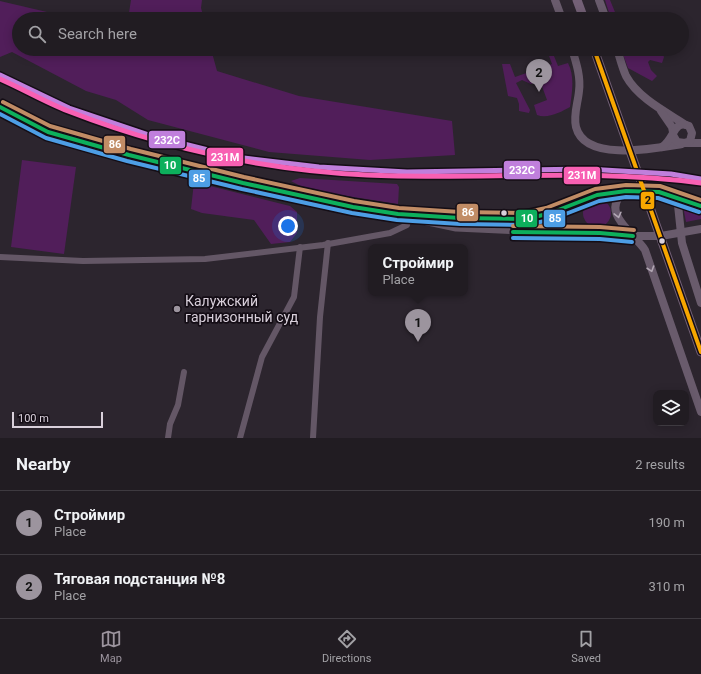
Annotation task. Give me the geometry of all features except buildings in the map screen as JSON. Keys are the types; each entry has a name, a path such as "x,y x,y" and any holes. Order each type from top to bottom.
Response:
{"main road":[{"path":"555,0 559,12"},
{"path":"577,0 581,12"},
{"path":"599,0 603,12"},
{"path":"574,56 579,79 575,119 576,127 584,141 599,148 633,151 701,143"},
{"path":"597,56 701,352"},
{"path":"619,56 626,76 635,88 656,106 701,134"},
{"path":"656,106 667,119 673,134 677,142 684,144 690,141 692,130 687,126 678,126 673,134 667,144 659,148"},
{"path":"701,206 659,192 626,191 618,199 617,214 625,229 645,250 701,412"},
{"path":"673,196 678,205 681,233 701,303"},
{"path":"633,236 660,236 701,229"}],"street":[{"path":"0,107 48,132 129,155 243,183 353,207 398,214 460,218 524,219 548,214 597,195 626,191"},
{"path":"398,214 408,218 456,228 633,236"},
{"path":"0,257 83,261 205,259 300,247 390,233 407,225 408,218"},
{"path":"313,438 320,317 328,243"},
{"path":"240,438 262,357 294,298 300,247"},
{"path":"168,438 170,424 178,405 184,372"}],"shaded area":[{"path":"131,0 202,0 202,12 129,12"},
{"path":"605,0 610,0 615,12 609,12"},
{"path":"0,1 47,12 12,12 12,52 0,57"},
{"path":"20,56 213,56 217,71 299,96 452,121 455,155 370,160 269,152 148,120 116,100 86,91"},
{"path":"549,56 554,56 558,66 568,63 572,74 572,96 570,107 550,116 537,115 534,105 547,100 540,81 531,84 522,80 516,83 530,110 529,113 519,111 517,98 508,96 502,64 510,64 515,77 552,64"},
{"path":"624,56 664,57 662,63 650,60 648,62 651,70 657,76 652,81 628,68"},
{"path":"22,160 76,167 64,254 11,247"},
{"path":"300,178 397,184 399,187 398,204 308,190 291,181"},
{"path":"194,182 290,206 297,212 297,233 290,242 271,244 254,220 202,213 191,209"},
{"path":"597,199 607,203 611,213 607,223 597,227 587,223 583,213 587,203"},
{"path":"683,206 701,214 701,219 686,222"},
{"path":"461,224 582,226 583,229 466,226"}],"transit line":[{"name":"2","path":"596,56 701,352"},
{"name":"232C","path":"0,75 69,108 152,136 236,157 319,167 407,172 587,169 671,174 701,179"},
{"name":"231М","path":"0,79 68,111 140,136 215,155 291,168 367,175 617,176 701,183"},
{"name":"86","path":"3,102 50,126 131,149 244,177 354,201 399,208 460,212 523,213 546,208 595,189 626,185 660,186 701,200"},
{"name":"10","path":"0,107 48,132 129,155 243,183 353,207 398,214 460,218 524,219 548,214 597,195 626,191 659,192 701,206"},
{"name":"85","path":"0,114 46,138 127,161 242,189 352,213 397,220 460,224 525,225 550,220 599,201 626,197 658,198 699,212"},
{"name":"86","path":"513,226 600,227 634,230"},
{"name":"10","path":"513,232 600,233 633,236"},
{"name":"85","path":"513,238 600,239 632,242"}],"place":[{"name":"Тяговая подстанция №8","path":"539,92"},
{"name":"Калужский гарнизонный суд","path":"177,309"},
{"name":"Строймир","path":"418,342"}]}
